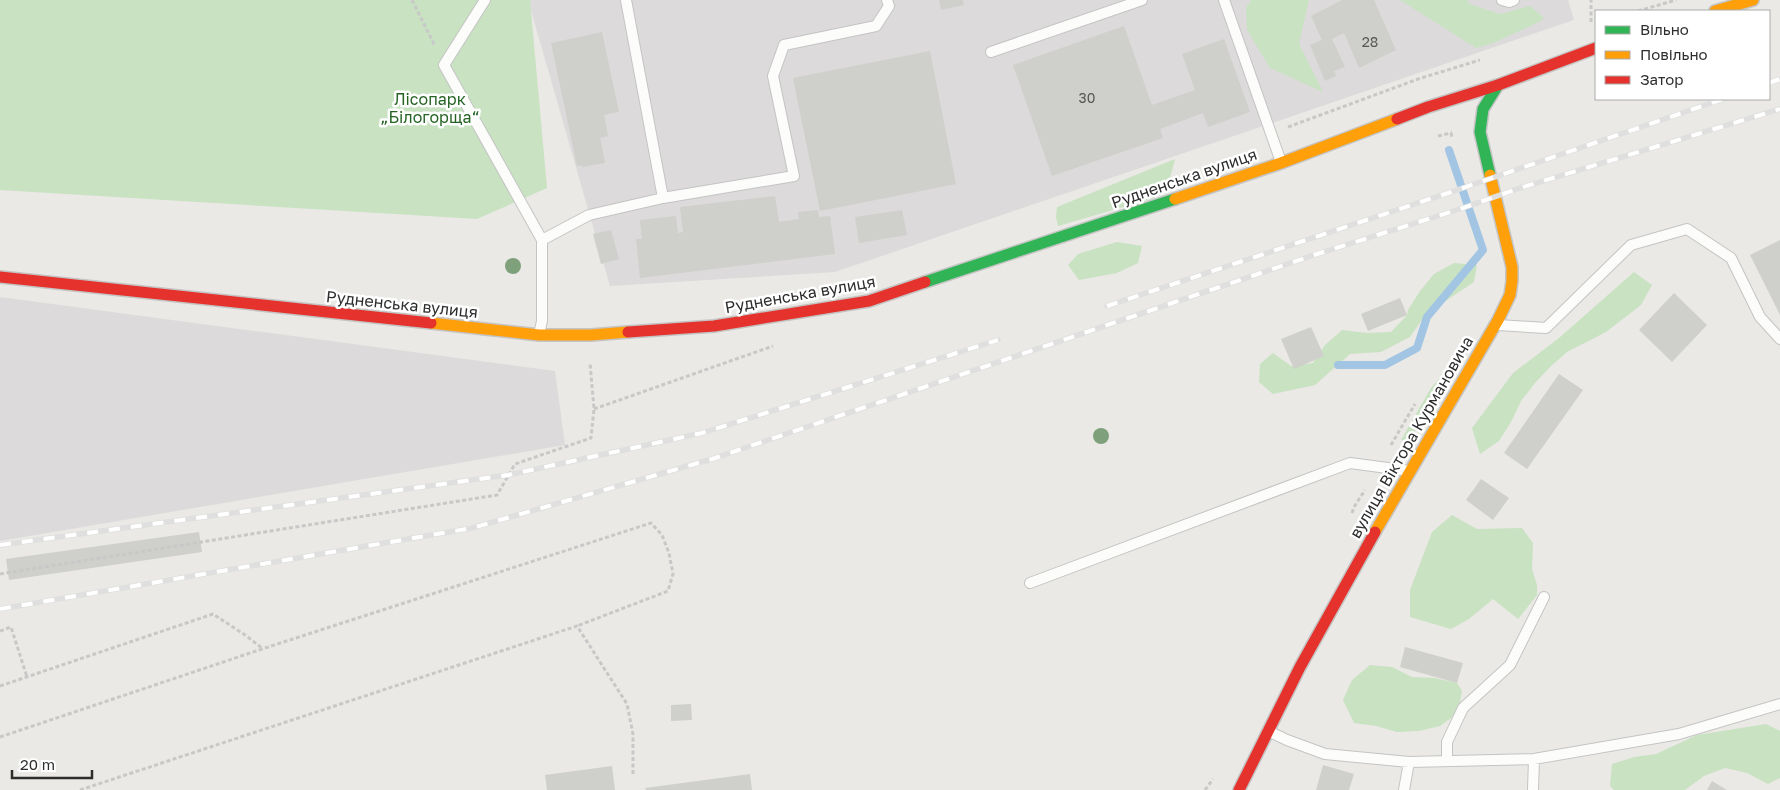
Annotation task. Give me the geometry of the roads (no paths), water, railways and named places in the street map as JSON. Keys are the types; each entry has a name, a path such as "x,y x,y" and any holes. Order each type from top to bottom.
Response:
{"street":[{"path":"1718,10 1753,0"},
{"name":"Рудненська вулиця","path":"0,278 539,335 591,335 714,326 869,301 1281,163 1428,107 1498,85 1595,48"},
{"name":"вулиця Віктора Курмановича","path":"1239,790 1267,730 1338,597 1506,303 1513,279 1512,267 1480,132 1483,109 1498,85"}],"lane":[{"path":"486,0 444,65 542,240 542,321 539,335"},
{"path":"626,0 663,198"},
{"path":"542,240 589,215 663,198 794,176 773,76 784,45 876,26 889,6 887,0"},
{"path":"991,52 1142,0"},
{"path":"1224,0 1281,163"},
{"path":"1502,0 1509,2 1514,0"},
{"path":"1494,325 1546,328 1631,245 1687,230 1731,258 1760,317 1780,339"},
{"path":"1030,583 1350,463 1410,471"},
{"path":"1447,761 1447,742 1463,708 1510,665 1544,597"},
{"path":"1267,730 1325,754 1409,762 1534,759 1679,734 1780,704"},
{"path":"1533,790 1534,759"},
{"path":"1404,790 1409,762"}],"waterway":[{"path":"1338,365 1385,365 1417,348 1427,317 1483,250 1449,150"}],"railway":[{"path":"1770,83 1780,79"},
{"path":"1107,306 1454,191 1720,100"},
{"path":"0,609 472,528 712,459 1314,255 1520,188 1780,109"},
{"path":"0,545 508,475 702,433 998,340"}],"park label":[{"name":"Лісопарк „Білогорща“","path":"430,108"}]}
